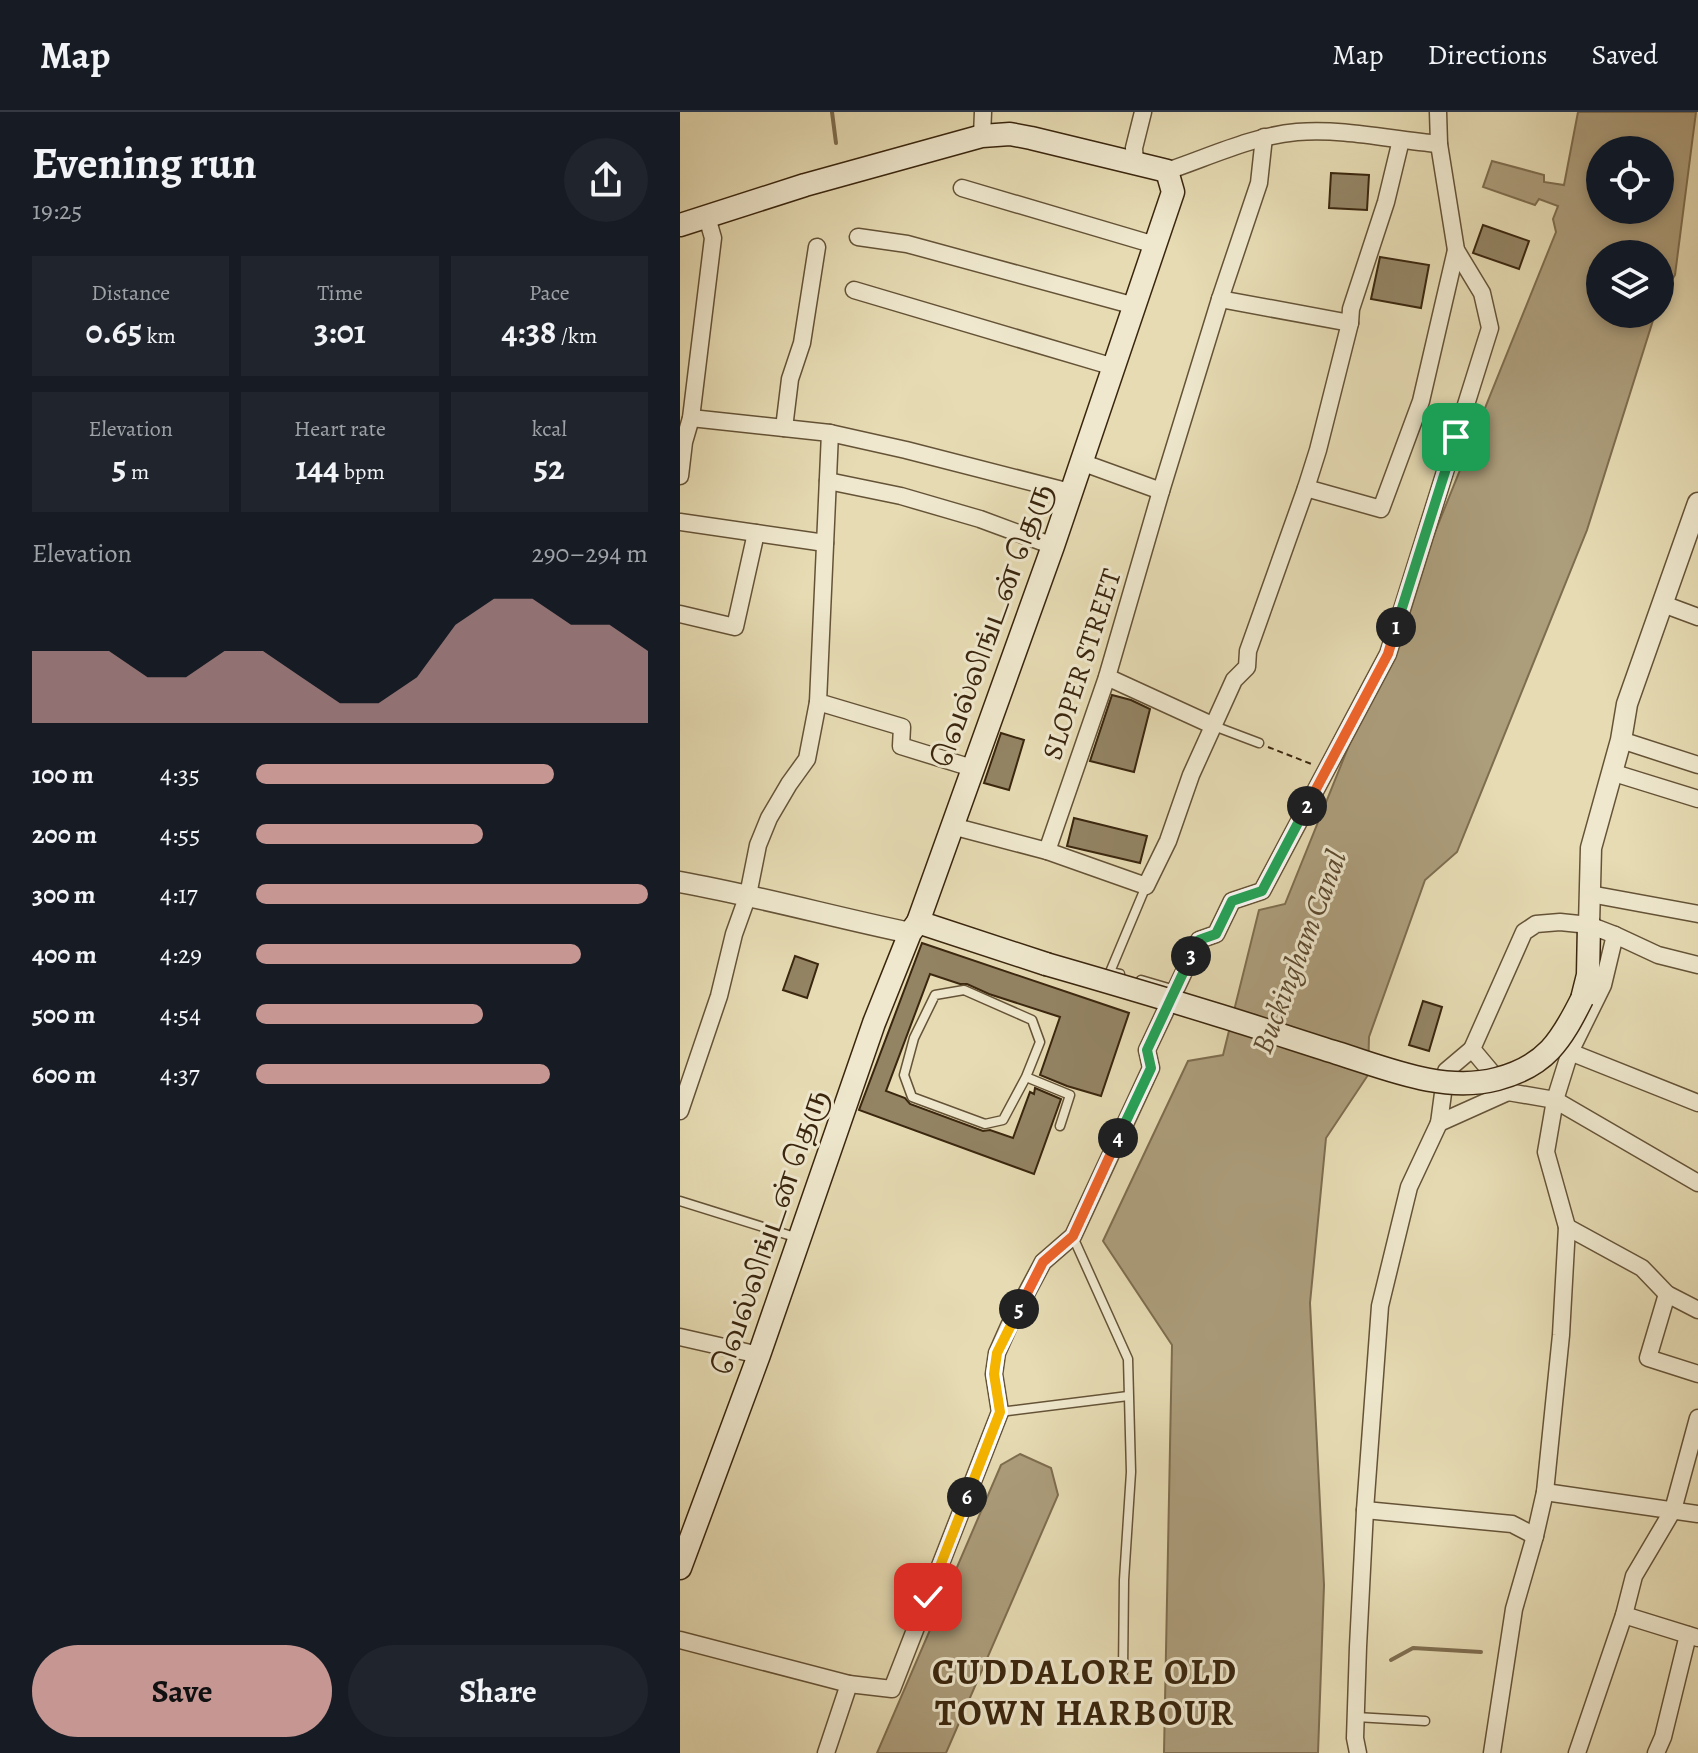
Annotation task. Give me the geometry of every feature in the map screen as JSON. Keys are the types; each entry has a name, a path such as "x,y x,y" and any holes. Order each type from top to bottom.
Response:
{"main road":[{"path":"680,225 805,185 982,136 1010,134 1167,171"},
{"name":"வெல்லிங்டன் தெரு","path":"680,1568 759,1355 874,1023 952,826 1053,546 1173,192 1167,171"},
{"path":"914,927 1218,1015 1396,1072 1432,1081 1471,1083 1522,1070 1547,1054 1566,1031 1582,999 1588,975 1589,925"}],"street":[{"path":"982,136 983,112"},
{"path":"1135,164 1134,148 1143,112"},
{"path":"680,1640 849,1684 892,1689 1000,1412 994,1374 997,1353 1009,1326 1043,1262 1073,1236 1151,1068 1147,1050 1199,940 1216,934 1232,901 1262,891 1388,654 1490,328 1482,293 1456,250 1439,144 1438,112"},
{"path":"1167,171 1264,137 1298,132 1347,132 1439,144"},
{"name":"SLOPER STREET","path":"1047,851 1107,677 1220,299 1259,183 1264,137"},
{"path":"952,826 1047,851 1146,886 1168,841 1191,775 1234,680 1247,667 1248,651 1318,450 1351,309 1386,202 1401,140"},
{"path":"962,188 1155,245"},
{"path":"680,476 682,441 691,418 713,238 707,217"},
{"path":"858,237 907,244 1135,306"},
{"path":"784,428 790,379 802,343 817,247"},
{"path":"1306,488 1381,509 1421,401 1456,250"},
{"path":"854,290 1114,367"},
{"path":"1220,299 1350,323"},
{"path":"691,418 830,433 1070,492"},
{"path":"680,1111 719,996 734,934 748,895 758,845 769,818 807,759 818,702 830,433"},
{"path":"1081,462 1161,491"},
{"path":"828,481 901,496 980,519 1053,546"},
{"path":"1589,925 1591,848 1621,740 1627,704 1698,503"},
{"path":"680,522 825,543"},
{"path":"680,614 735,627 756,533"},
{"path":"1663,604 1698,617"},
{"path":"1107,677 1214,726"},
{"path":"818,702 902,727 901,746 972,768"},
{"path":"1621,740 1698,765"},
{"path":"1611,772 1698,799"},
{"path":"680,882 748,895 833,917 914,927"},
{"path":"1590,894 1698,914"},
{"path":"1358,1753 1355,1738 1365,1510 1380,1306 1409,1187 1439,1123 1446,1071 1472,1049 1524,932 1536,924 1560,922 1589,925 1658,955 1698,965"},
{"path":"1492,1753 1514,1609 1545,1492 1561,1335 1567,1227 1546,1152 1555,1100 1570,1052 1603,985 1615,935"},
{"path":"1472,1049 1508,1092"},
{"path":"1570,1052 1698,1103"},
{"path":"1439,1123 1508,1092 1555,1100 1698,1183"},
{"path":"1567,1227 1642,1268 1667,1294 1698,1310"},
{"path":"1667,1294 1648,1358 1698,1374"},
{"path":"680,1337 759,1355"},
{"path":"1577,1753 1624,1615 1634,1576 1673,1510 1698,1418"},
{"path":"1545,1492 1698,1514"},
{"path":"1365,1510 1512,1524 1535,1536"},
{"path":"1624,1615 1693,1636 1656,1753"},
{"path":"826,1753 849,1684"}],"lane":[{"path":"1214,726 1259,743"},
{"path":"1123,975 1110,972 1146,886"},
{"path":"1136,979 1175,990"},
{"path":"964,990 1032,1020 1040,1042 1026,1077 1003,1120 985,1124 912,1097 904,1075 914,1038 935,995 964,990"},
{"path":"1026,1077 1070,1095 1060,1126"},
{"path":"680,1201 799,1239"},
{"path":"1073,1236 1128,1359 1131,1472 1124,1580 1123,1672"},
{"path":"1000,1412 1128,1396"},
{"path":"1356,1717 1425,1721"}],"path":[{"path":"1259,743 1327,770"}],"water":[{"name":"Buckingham Canal","path":"1578,112 1696,112 1674,277 1674,240 1586,240 1586,328 1651,328 1587,530 1457,852 1425,880 1369,1037 1368,1075 1326,1138 1310,1303 1324,1585 1318,1753 1164,1753 1172,1345 1103,1241 1188,1061 1223,1055 1259,910 1285,904 1556,232 1553,219 1558,206 1539,199 1535,205 1483,187 1492,161 1544,175 1544,182 1564,185"},
{"path":"1020,1454 1051,1468 1058,1495 946,1753 877,1753 1001,1465"}],"building":[{"path":"1331,173 1369,175 1367,210 1329,208"},
{"path":"1483,225 1529,241 1519,269 1473,253"},
{"path":"1380,257 1429,265 1421,308 1371,299"},
{"path":"1112,695 1150,709 1134,772 1090,761"},
{"path":"1001,733 1024,740 1009,790 984,783"},
{"path":"1074,818 1147,836 1140,863 1067,846"},
{"path":"922,943 1129,1013 1101,1096 1040,1075 1060,1017 930,974 886,1091 905,1098 910,1104 983,1131 990,1130 1013,1138 1030,1092 1034,1094 1035,1088 1061,1099 1034,1174 859,1110"},
{"path":"795,956 818,964 807,998 783,990"},
{"path":"1423,1001 1442,1007 1429,1051 1409,1045"}],"waterway":[{"path":"832,112 836,143"},
{"path":"1391,1660 1413,1648 1481,1652"}],"district":[{"name":"CUDDALORE OLD TOWN HARBOUR","path":"1085,1692"}],"route":[{"path":"928,1597 1000,1412 994,1374 997,1353 1009,1326 1043,1262 1073,1236 1151,1068 1147,1050 1199,940 1216,934 1232,901 1262,891 1388,654 1456,437"}]}
